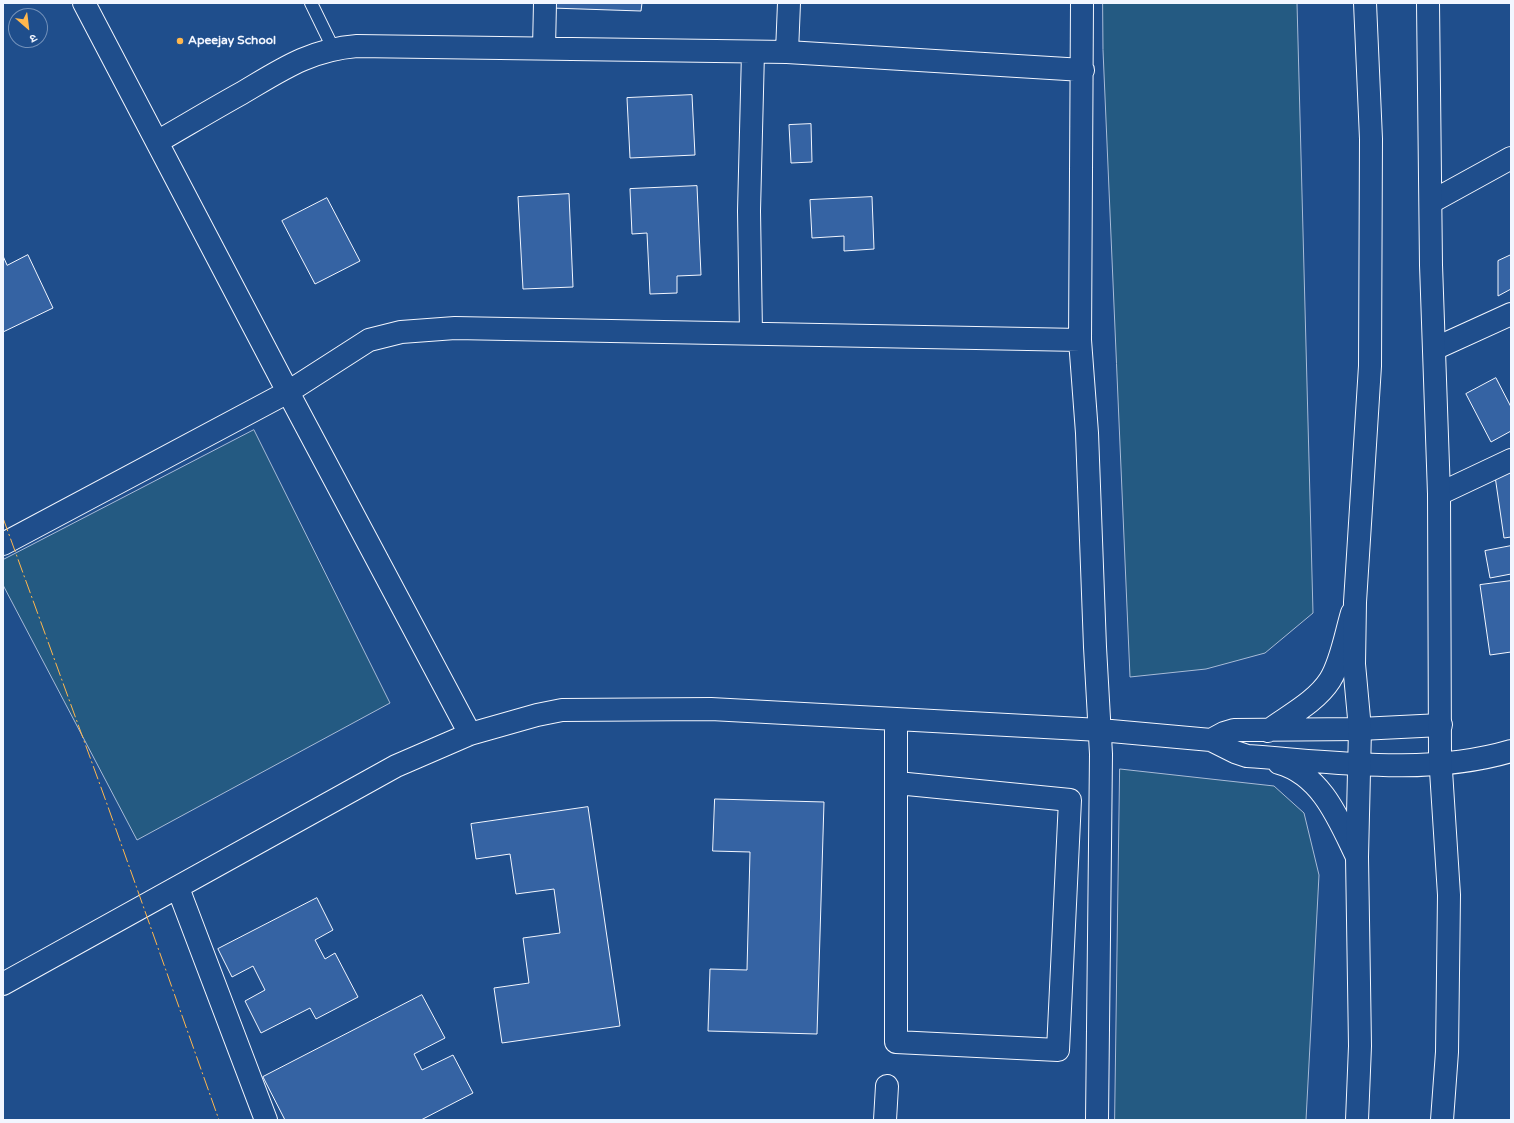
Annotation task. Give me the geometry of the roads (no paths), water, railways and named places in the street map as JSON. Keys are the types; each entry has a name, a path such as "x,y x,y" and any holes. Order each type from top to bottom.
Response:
{"street":[{"path":"84,3 288,392 470,734"},
{"path":"544,48 545,3"},
{"path":"787,52 789,3"},
{"path":"1082,3 1083,70 1080,340 1087,433 1095,647 1101,754 1097,1120"},
{"path":"1357,1120 1360,1046 1357,857 1360,729 1354,664 1355,602 1370,366 1371,139 1365,3"},
{"path":"1428,3 1434,349 1439,494 1440,764 1449,895 1447,1052 1442,1120"},
{"path":"157,142 288,66 312,55 333,48 356,46 787,52 1083,70"},
{"path":"751,334 750,211 752,52"},
{"path":"1431,202 1511,158"},
{"path":"1434,349 1511,314"},
{"path":"3,544 288,392 369,340 401,332 455,328 1080,340"},
{"path":"1439,494 1511,460"},
{"path":"1268,731 1312,699 1330,681 1335,670 1355,602"},
{"path":"3,984 396,766 470,734 508,722 562,710 711,709 1100,730 1211,740 1235,752 1256,756 1290,766 1305,776 1335,810 1357,857"},
{"path":"896,719 896,1042 1058,1050 1070,800 897,783"},
{"path":"1211,740 1224,733 1234,730 1268,731 1360,729 1441,725"},
{"path":"1256,756 1359,764 1440,764 1486,758 1511,751"},
{"path":"178,888 266,1120"},
{"path":"885,1120 887,1086"}],"lane":[{"path":"311,3 333,48"}],"place":[{"name":"Apeejay School","path":"180,41"}]}
